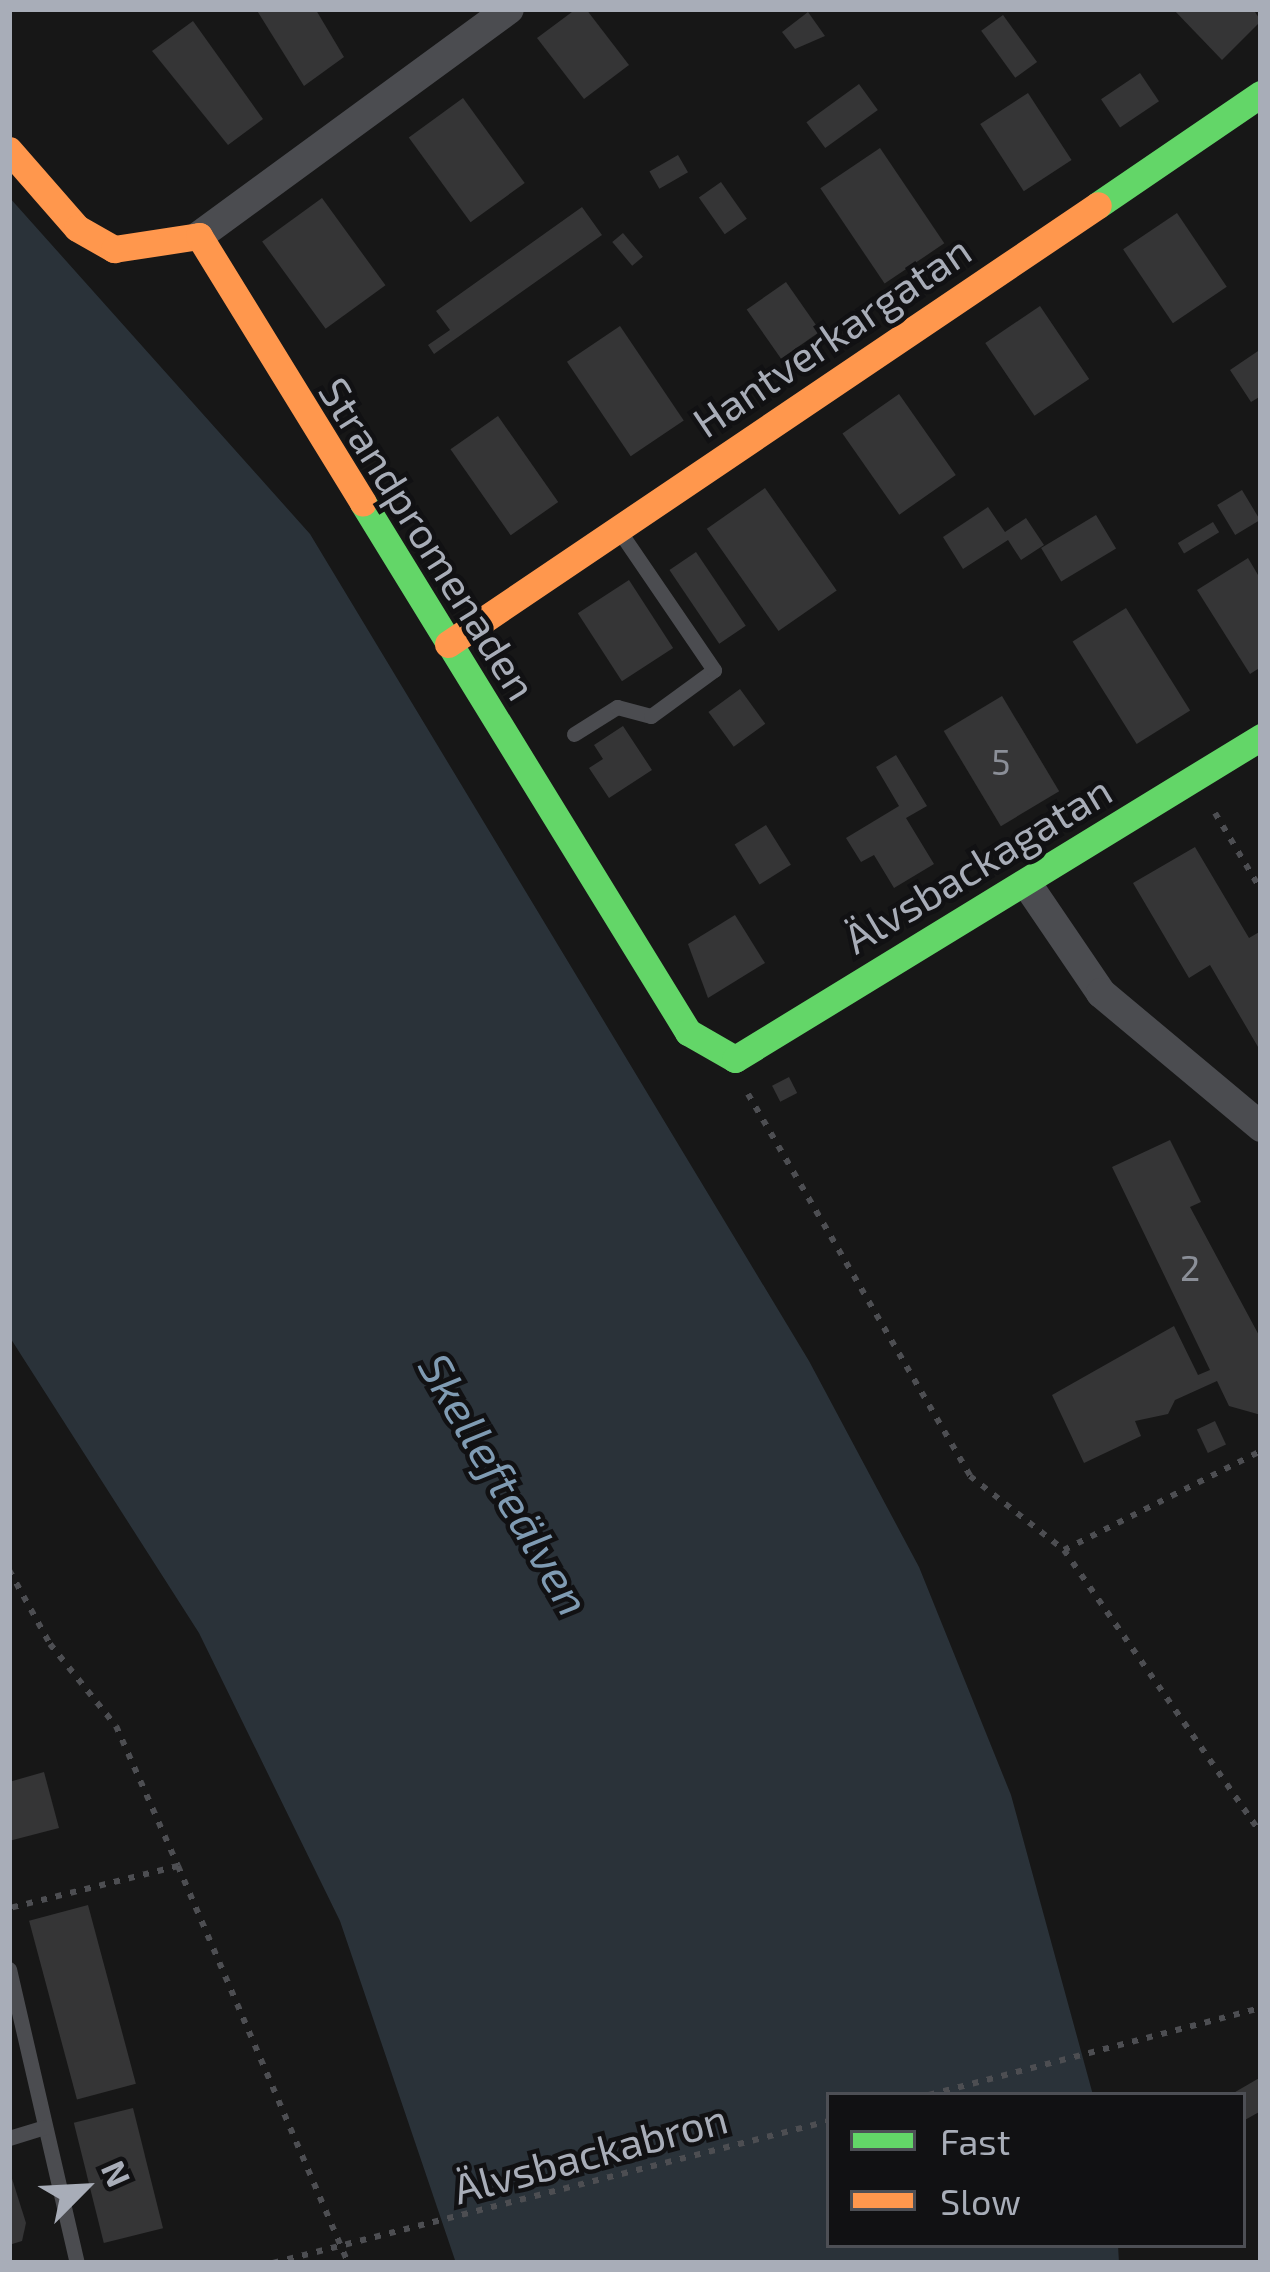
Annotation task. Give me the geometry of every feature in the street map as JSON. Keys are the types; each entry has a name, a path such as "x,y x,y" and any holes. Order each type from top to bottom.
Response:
{"street":[{"path":"9,150 77,228 114,249 199,236 509,9"},
{"name":"Hantverkargatan","path":"448,644 1261,94"},
{"name":"Strandpromenaden","path":"199,236 688,1032 736,1059"},
{"name":"Älvsbackagatan","path":"736,1059 1261,737"},
{"path":"1027,884 1101,992 1261,1127"}],"lane":[{"path":"574,734 617,707 651,716 714,670 617,527"},
{"path":"9,1969 17,2038 77,2263"},
{"path":"9,2138 44,2127"}],"path":[{"path":"1194,779 1261,890"},
{"path":"1064,1550 1261,1451"},
{"path":"9,1570 50,1644 116,1726 178,1866 251,2053 314,2167 348,2263"},
{"path":"9,1908 178,1866"},
{"path":"941,2092 1261,2008"},
{"name":"Älvsbackabron","path":"273,2263 826,2122"}],"water":[{"name":"Skellefteälven","path":"9,197 310,534 809,1361 919,1567 1011,1795 1092,2092 826,2092 826,2248 1118,2248 1119,2263 456,2263 340,1921 199,1633 9,1336"}],"building":[{"path":"256,9 316,10 344,57 304,86"},
{"path":"576,9 586,9 629,65 584,99 537,38"},
{"path":"1173,9 1253,9 1261,21 1222,60"},
{"path":"808,12 825,36 795,49 782,32"},
{"path":"1003,15 1037,62 1015,78 981,31"},
{"path":"193,21 263,119 228,145 152,51"},
{"path":"1140,73 1159,101 1120,127 1101,99"},
{"path":"859,84 878,110 825,148 806,122"},
{"path":"1028,93 1072,160 1024,191 980,124"},
{"path":"463,98 525,183 471,222 409,137"},
{"path":"880,148 944,243 885,284 820,188"},
{"path":"678,155 688,172 659,189 649,172"},
{"path":"721,182 747,219 725,234 699,197"},
{"path":"322,198 385,285 326,329 262,241"},
{"path":"582,207 602,235 434,354 428,345 450,330 436,311"},
{"path":"1177,213 1227,287 1173,323 1123,249"},
{"path":"623,233 643,257 632,266 612,242"},
{"path":"786,282 820,331 781,359 747,310"},
{"path":"1040,306 1089,379 1034,416 985,343"},
{"path":"620,326 684,421 631,456 567,362"},
{"path":"1261,349 1261,396 1251,402 1230,370"},
{"path":"899,394 956,475 899,515 842,434"},
{"path":"498,416 558,502 511,535 450,449"},
{"path":"765,488 837,590 779,631 707,529"},
{"path":"1242,490 1260,520 1235,535 1217,505"},
{"path":"988,507 1005,532 1026,518 1044,545 1021,560 1008,540 963,569 943,537"},
{"path":"1096,515 1116,548 1061,581 1041,548"},
{"path":"1213,522 1219,532 1184,553 1178,543"},
{"path":"696,552 746,626 719,644 669,570"},
{"path":"1248,558 1261,580 1261,667 1250,674 1197,590"},
{"path":"629,580 673,648 622,681 578,613"},
{"path":"1126,608 1190,711 1137,744 1073,641"},
{"path":"740,689 765,724 734,747 708,712"},
{"path":"1002,696 1059,791 1001,826 944,731"},
{"path":"623,726 652,770 609,798 589,768 603,759 594,745"},
{"path":"896,755 927,806 906,818 934,864 894,888 874,855 861,862 846,838 899,806 876,767"},
{"path":"766,825 791,865 760,884 735,845"},
{"path":"1195,847 1249,938 1261,931 1261,1052 1210,965 1189,978 1133,883"},
{"path":"735,915 765,963 708,998 688,944"},
{"path":"789,1077 797,1093 780,1102 772,1086"},
{"path":"1170,1140 1201,1202 1190,1207 1261,1339 1261,1415 1229,1406 1217,1381 1175,1400 1168,1414 1135,1421 1141,1436 1084,1463 1052,1395 1174,1326 1198,1375 1210,1370 1112,1167"},
{"path":"1215,1421 1226,1445 1208,1453 1197,1429"},
{"path":"44,1772 59,1828 9,1841 9,1782"},
{"path":"88,1905 136,2084 77,2099 29,1921"},
{"path":"1261,2077 1261,2111 1246,2119 1246,2092 1235,2092"},
{"path":"133,2108 163,2228 104,2243 74,2123"},
{"path":"9,2169 26,2223 22,2241 9,2245"}],"traffic: fast":[{"path":"1098,205 1261,94"},
{"path":"363,503 688,1032 735,1059 1261,737"}],"traffic: slow":[{"path":"9,150 77,228 114,249 199,236 363,503"},
{"path":"448,644 1098,205"}]}
